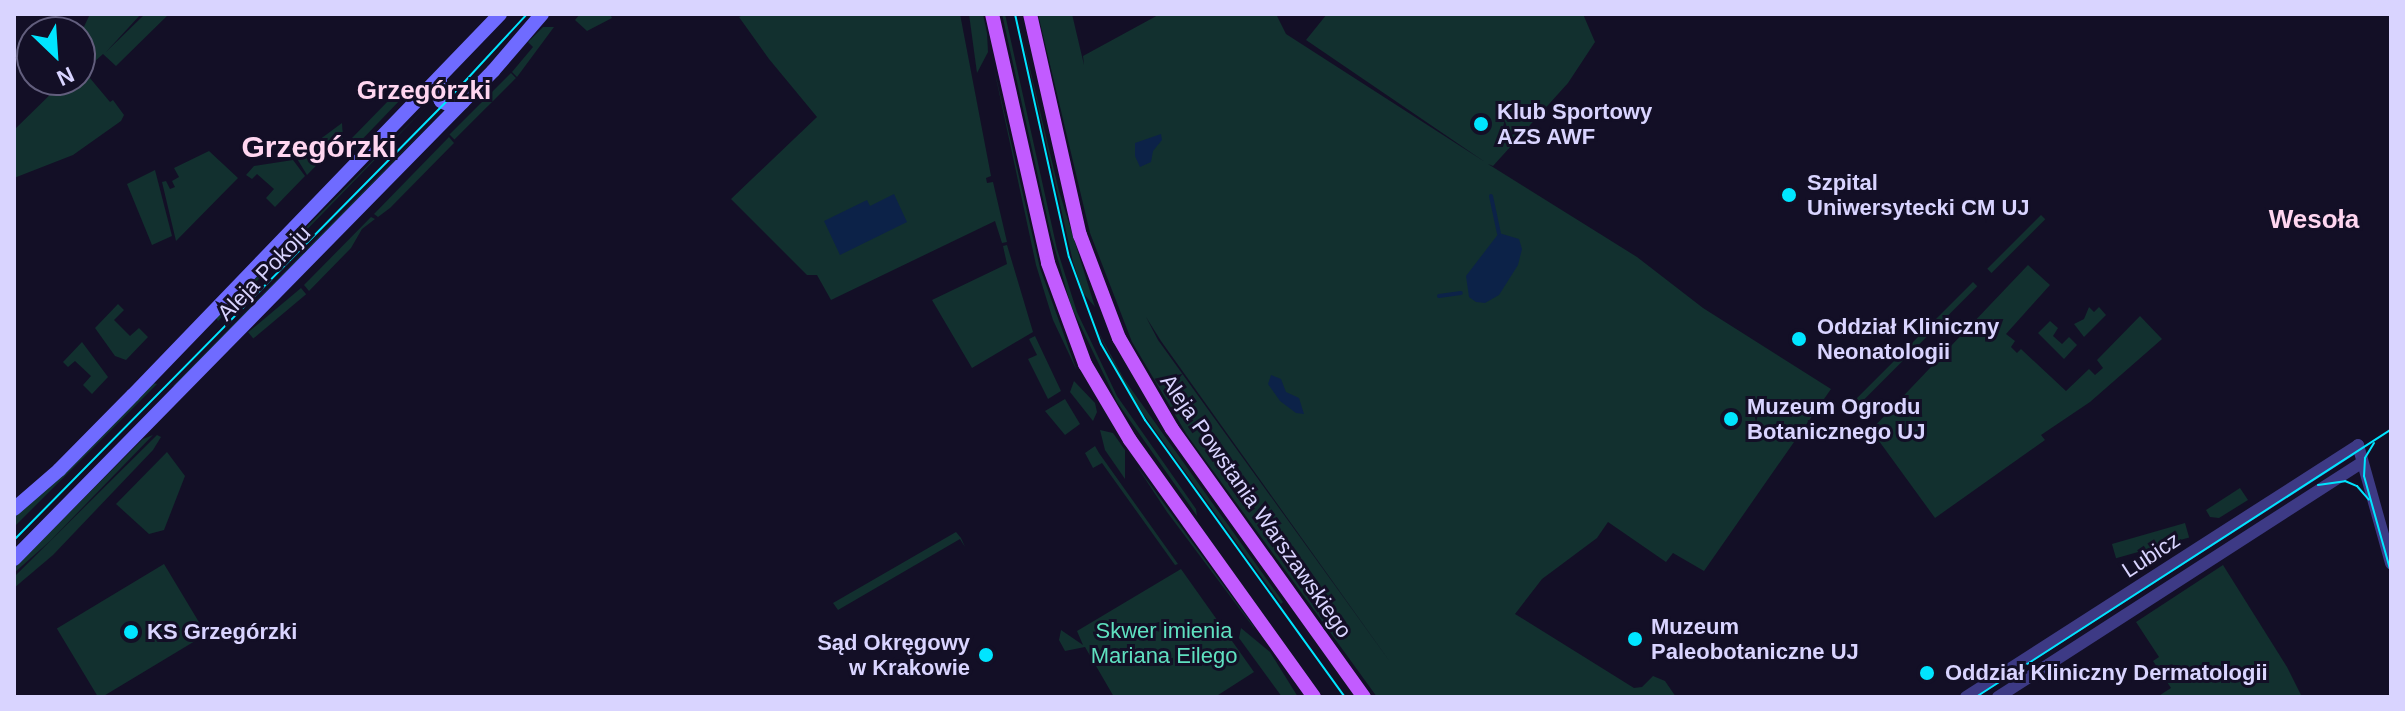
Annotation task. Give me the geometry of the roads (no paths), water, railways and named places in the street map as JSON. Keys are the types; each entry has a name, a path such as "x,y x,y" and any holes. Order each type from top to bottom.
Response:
{"main road":[{"name":"Aleja Pokoju","path":"14,509 77,452 500,14"},
{"name":"Aleja Pokoju","path":"14,559 465,100 542,14"},
{"path":"992,14 1048,263 1085,364 1130,440 1314,697"},
{"name":"Aleja Powstania Warszawskiego","path":"1030,14 1080,235 1119,338 1172,429 1364,697"},
{"path":"440,79 436,93 444,104 453,105 465,100"}],"street":[{"name":"Lubicz","path":"1966,697 2358,445 2362,462 1998,697"},
{"path":"2362,462 2391,563"}],"water":[{"path":"1161,134 1162,140 1153,151 1151,162 1140,167 1135,156 1135,143"},
{"path":"894,194 907,222 840,255 824,221 867,200 870,206"},
{"path":"1499,233 1519,239 1522,249 1518,265 1499,295 1485,303 1476,302 1469,297 1466,276"},
{"path":"1271,375 1281,379 1286,392 1299,398 1304,414 1296,413 1280,401 1268,384"}],"waterway":[{"path":"1491,196 1499,233"},
{"path":"1439,296 1461,293"}],"tram line":[{"path":"14,540 444,104 527,14"},
{"path":"1015,14 1069,257 1101,344 1145,420 1345,697"},
{"path":"1976,697 2391,430"},
{"path":"2374,443 2365,458 2364,476 2391,573"},
{"path":"2318,485 2345,481 2357,486 2369,500"}],"place":[{"name":"Klub Sportowy AZS AWF","path":"1481,124"},
{"name":"Szpital Uniwersytecki CM UJ","path":"1789,195"},
{"name":"Oddział Kliniczny Neonatologii","path":"1799,339"},
{"name":"Muzeum Ogrodu Botanicznego UJ","path":"1731,419"},
{"name":"KS Grzegórzki","path":"131,632"},
{"name":"Muzeum Paleobotaniczne UJ","path":"1635,639"},
{"name":"Sąd Okręgowy w Krakowie","path":"986,655"},
{"name":"Oddział Kliniczny Dermatologii","path":"1927,673"}],"district":[{"name":"Grzegórzki","path":"424,91"},
{"name":"Grzegórzki","path":"319,147"},
{"name":"Wesoła","path":"2314,220"}],"park label":[{"name":"Skwer imienia Mariana Eilego","path":"1164,642"}]}
